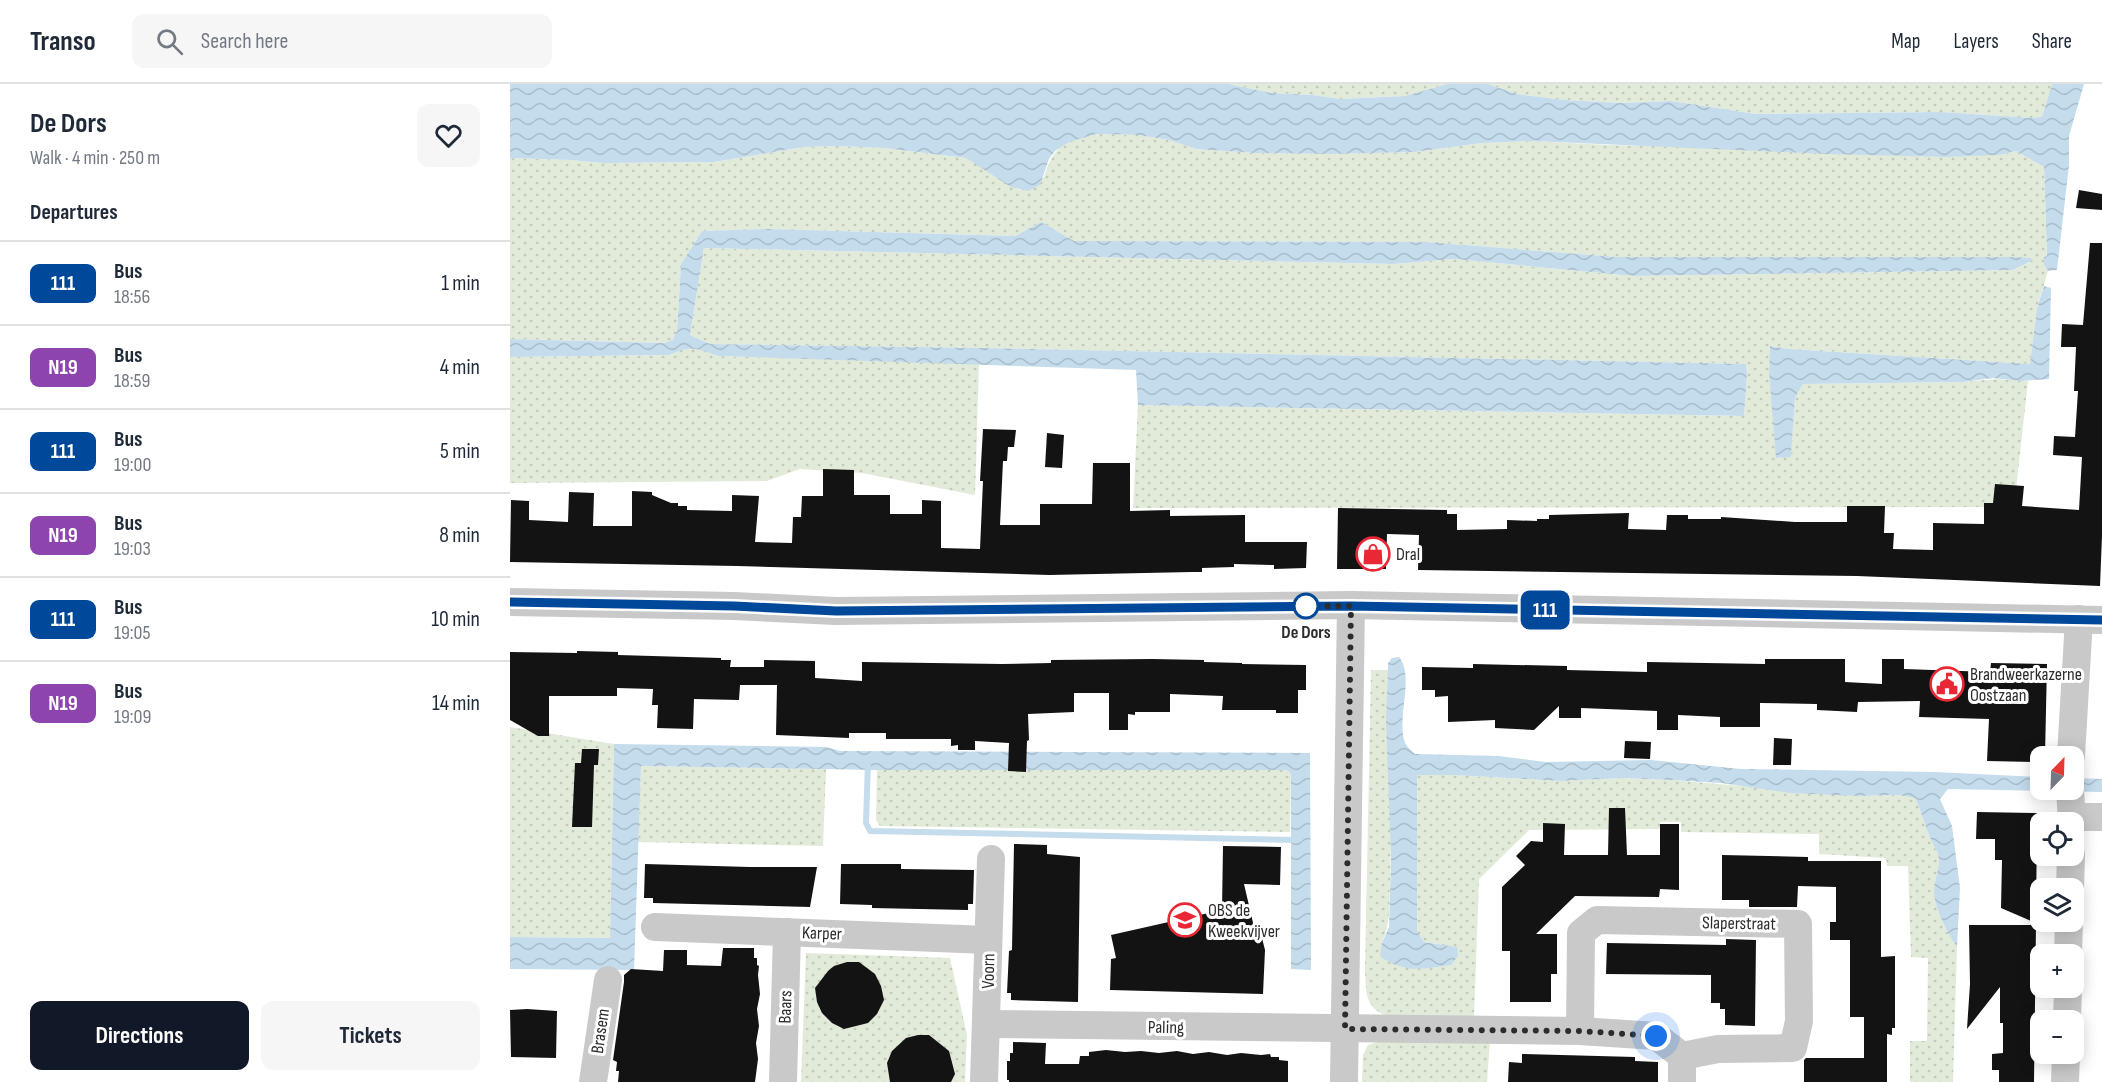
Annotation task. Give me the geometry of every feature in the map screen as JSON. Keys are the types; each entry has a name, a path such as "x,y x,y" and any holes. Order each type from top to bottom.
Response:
{"street":[{"path":"510,602 734,606 836,611 1351,606 2090,620 2072,746"},
{"path":"1344,1082 1351,606"},
{"path":"2071,806 2102,817"},
{"name":"Voorn","path":"984,1082 991,859"},
{"name":"Slaperstraat","path":"1345,1029 1580,1031 1656,1036 1682,1069 1718,1049 1793,1048 1799,1021 1798,924 1597,920 1581,933 1580,1031"},
{"name":"Karper","path":"655,927 988,940"},
{"name":"Baars","path":"783,1082 787,932"},
{"name":"Brasem","path":"593,1082 608,980"},
{"name":"Paling","path":"987,1024 1345,1029"},
{"path":"2065,1082 2066,1064"}],"green space":[{"path":"1229,84 1447,84 1405,96 1340,99 1271,93"},
{"path":"1488,84 2052,84 2042,118 2033,118 1941,112 1756,114 1671,101 1621,103 1565,100 1517,94"},
{"path":"1096,134 1138,135 1169,140 1196,149 1254,153 1415,152 1482,143 1532,141 2000,155 2016,151 2044,167 2047,256 2044,265 2048,271 2037,308 2030,364 1771,346 1769,373 1777,458 1791,456 1795,398 1803,384 1963,382 1996,379 2028,381 2014,507 1133,508 1138,405 1744,416 1746,364 710,344 690,335 704,248 1393,264 1454,259 1633,276 2013,270 2031,262 2015,257 1617,257 1427,242 1074,241 1041,222 1015,236 768,229 702,231 681,264 677,331 673,340 664,343 510,339 510,158 603,163 714,162 804,147 884,148 966,158 1020,190 1044,177 1052,158 1062,146 1076,139"},
{"path":"684,348 703,350 718,356 979,364 975,495 862,473 800,469 767,481 510,483 510,357 669,355"},
{"path":"1371,670 1388,670 1387,723 1391,857 1389,914 1382,943 1456,947 1424,942 1417,931 1417,775 1561,781 1624,778 1671,780 1858,796 1897,795 1915,798 1938,854 1939,864 1934,892 1936,905 1957,947 1953,1082 1910,1082 1910,1041 1927,1041 1928,958 1911,957 1908,866 1887,866 1886,858 1819,854 1819,834 1681,832 1681,822 1660,822 1660,829 1529,830 1479,879 1474,1018 1385,1015 1378,1012 1368,997 1365,970"},
{"path":"510,727 614,744 610,938 510,937"},
{"path":"641,766 826,769 823,846 638,842"},
{"path":"877,770 1287,770 1291,774 1290,832 880,826 876,820"},
{"path":"806,953 950,958 967,1035 965,1082 801,1082"},
{"path":"1393,1037 1490,1041 1487,1082 1362,1082 1363,1055 1368,1045"}],"water":[{"path":"510,84 1229,84 1271,93 1340,99 1405,96 1447,84 1488,84 1517,94 1565,100 1621,103 1671,101 1756,114 1941,112 2033,118 2042,117 2052,84 2084,84 2069,136 2069,165 2057,270 2048,271 2044,265 2044,257 2047,256 2044,167 2016,151 2000,155 1946,157 1532,141 1482,143 1415,152 1254,153 1196,149 1169,140 1138,135 1096,134 1069,142 1055,151 1049,159 1040,185 1028,191 1011,187 966,158 884,148 804,147 714,162 603,163 510,158"},
{"path":"1041,222 1074,241 1427,242 1617,257 2015,257 2031,258 2032,261 2013,270 1633,276 1454,259 1393,264 704,248 690,335 710,344 1746,364 1744,416 1138,405 1136,370 718,356 694,349 669,355 510,357 510,339 664,343 673,340 677,331 681,264 702,231 768,229 1015,236"},
{"path":"2044,286 2051,288 2049,379 2020,381 1993,378 1963,382 1803,384 1795,398 1791,457 1776,458 1769,373 1770,346 2030,364 2037,308"},
{"path":"1399,657 1403,665 1406,686 1403,733 1405,743 1415,754 1499,756 1546,762 1651,760 1741,769 1935,772 2030,777 2030,791 1948,789 1940,799 1952,826 1960,888 1957,947 1936,905 1934,892 1939,864 1938,854 1915,798 1897,795 1791,793 1721,783 1671,780 1624,778 1561,781 1417,775 1417,931 1424,942 1457,947 1458,956 1451,965 1423,969 1406,968 1380,956 1382,943 1389,927 1391,858 1386,721 1388,663 1392,658"},
{"path":"614,744 826,747 840,751 1310,753 1311,970 1291,969 1291,774 1287,770 877,770 641,766 634,970 510,969 510,937 610,938"},
{"path":"2084,778 2102,779 2102,792 2084,792"}],"building":[{"path":"2079,190 2102,194 2102,210 2076,208"},
{"path":"2090,243 2102,243 2100,586 1857,576 1418,570 1419,535 1387,534 1386,569 1337,569 1338,508 1447,510 1447,514 1457,514 1457,530 1507,529 1507,520 1537,521 1537,519 1549,519 1549,515 1629,513 1628,529 1666,530 1667,515 1688,515 1688,519 1721,519 1721,517 1795,522 1847,522 1847,506 1885,506 1884,533 1894,533 1893,549 1933,550 1933,523 1984,524 1984,503 1993,503 1995,484 2024,486 2022,506 2079,510 2082,457 2053,455 2054,436 2075,437 2078,391 2074,391 2076,347 2061,347 2062,324 2083,325"},
{"path":"983,429 1016,430 1014,447 1008,447 1007,461 1003,461 1000,525 1040,525 1040,504 1092,504 1093,463 1130,463 1130,511 1170,510 1170,516 1245,515 1245,542 1307,542 1306,568 1274,569 1274,565 1234,564 1234,567 1202,568 1202,572 1049,575 510,562 511,500 529,501 529,520 568,522 569,492 594,493 593,526 632,526 632,491 652,492 652,495 671,503 678,503 678,506 687,506 687,510 732,511 732,495 759,496 755,542 792,543 793,517 801,517 802,496 823,496 823,469 854,470 854,495 890,495 890,514 922,514 922,500 941,501 941,548 980,549"},
{"path":"1047,433 1064,435 1062,468 1045,467"},
{"path":"577,651 618,652 618,655 721,658 721,660 731,660 730,667 764,667 764,660 815,661 815,678 862,681 862,662 1002,664 1051,663 1051,660 1152,659 1306,665 1306,690 1298,690 1298,713 1276,713 1276,710 1222,710 1223,696 1170,694 1170,712 1128,714 1128,730 1109,730 1109,693 1074,693 1074,712 1028,714 1029,740 1027,741 1026,772 1008,771 1009,743 975,741 975,750 958,750 958,745 951,746 951,739 886,739 886,733 849,733 849,738 776,735 777,685 740,685 739,700 694,699 693,729 657,728 658,705 652,705 653,689 617,688 617,696 549,696 549,736 538,736 510,720 510,652 577,653"},
{"path":"1765,659 1845,659 1845,682 1882,684 1882,659 1904,659 1904,669 1990,672 1991,663 2047,664 2045,746 2030,746 2030,762 1987,761 1989,719 1919,717 1920,701 1858,702 1857,712 1817,710 1817,704 1760,703 1760,727 1720,727 1720,717 1678,715 1678,730 1657,730 1657,711 1581,708 1581,718 1559,718 1559,706 1534,730 1495,728 1495,720 1448,722 1448,696 1435,697 1435,690 1422,690 1422,667 1473,668 1473,664 1567,666 1567,670 1647,672 1647,662 1765,664"},
{"path":"1774,738 1792,739 1791,765 1773,765"},
{"path":"1625,741 1651,742 1650,759 1624,758"},
{"path":"582,749 599,749 598,765 594,765 592,827 572,827 575,763 581,763"},
{"path":"1609,808 1625,808 1627,855 1660,855 1660,824 1679,824 1679,890 1660,889 1659,897 1575,896 1536,934 1557,934 1557,974 1551,974 1551,1002 1510,1002 1510,951 1502,951 1502,887 1525,865 1516,856 1531,841 1543,842 1543,823 1565,824 1564,855 1608,855"},
{"path":"1977,812 2030,813 2030,866 2037,866 2036,878 2030,878 2030,920 2001,908 2002,860 1995,860 1995,839 1976,839"},
{"path":"1014,844 1047,845 1047,854 1080,857 1078,1002 1011,1000 1011,993 1007,993 1009,951 1012,950"},
{"path":"1223,846 1281,847 1280,885 1244,884 1254,927 1259,926 1265,950 1263,994 1110,990 1111,959 1116,958 1111,935 1222,910"},
{"path":"1722,855 1808,857 1808,861 1881,861 1881,957 1895,956 1895,1028 1892,1028 1892,1035 1887,1034 1887,1082 1804,1082 1804,1060 1806,1058 1864,1058 1864,1017 1850,1017 1850,940 1830,940 1830,922 1836,922 1836,887 1798,886 1797,907 1749,907 1749,900 1722,900"},
{"path":"645,864 817,867 810,907 653,903 653,898 644,898"},
{"path":"841,864 901,864 901,869 974,870 973,904 968,904 968,910 872,908 872,905 840,904"},
{"path":"1969,925 2030,925 2030,932 2036,932 2036,944 2030,944 2030,998 2035,998 2035,1010 2030,1010 2030,1064 2034,1064 2034,1082 1999,1082 1999,1070 1992,1070 1992,1054 2003,1053 2000,987 1967,1029 1970,984"},
{"path":"1726,939 1756,940 1755,1026 1725,1025 1725,1009 1720,1009 1720,1003 1711,1003 1711,975 1606,974 1607,943 1726,945"},
{"path":"723,948 754,948 754,958 757,958 759,966 760,994 757,1009 759,1026 756,1043 758,1059 755,1082 618,1082 617,1062 613,1060 624,975 631,969 663,971 664,950 687,950 687,965 721,966"},
{"path":"847,962 859,962 875,974 884,1000 877,1014 868,1023 844,1029 832,1023 822,1013 817,1002 815,988 834,966"},
{"path":"510,1010 557,1011 556,1058 511,1057"},
{"path":"929,1035 949,1051 955,1074 951,1082 890,1082 887,1063 892,1051 906,1038"},
{"path":"1013,1042 1046,1043 1045,1064 1079,1064 1080,1056 1089,1056 1089,1052 1106,1050 1159,1053 1177,1051 1193,1054 1209,1052 1227,1055 1270,1054 1271,1057 1279,1057 1279,1060 1288,1061 1288,1082 1009,1082 1007,1080 1007,1061 1010,1061 1010,1053 1013,1053"},
{"path":"1522,1054 1635,1057 1635,1061 1658,1062 1658,1082 1508,1082 1509,1062 1522,1063"}],"waterway":[{"path":"868,762 866,823 870,831 1297,840"}],"bus line":[{"name":"111","path":"510,602 734,606 836,611 1351,606 2102,620"}],"place":[{"name":"Dral","path":"1373,554"},
{"name":"De Dors","path":"1306,606"},
{"name":"Brandweerkazerne Oostzaan","path":"1947,684"},
{"name":"OBS de Kweekvijver","path":"1185,920"}],"route":[{"path":"1306,606 1351,606 1345,1029 1580,1031 1656,1036"}]}
